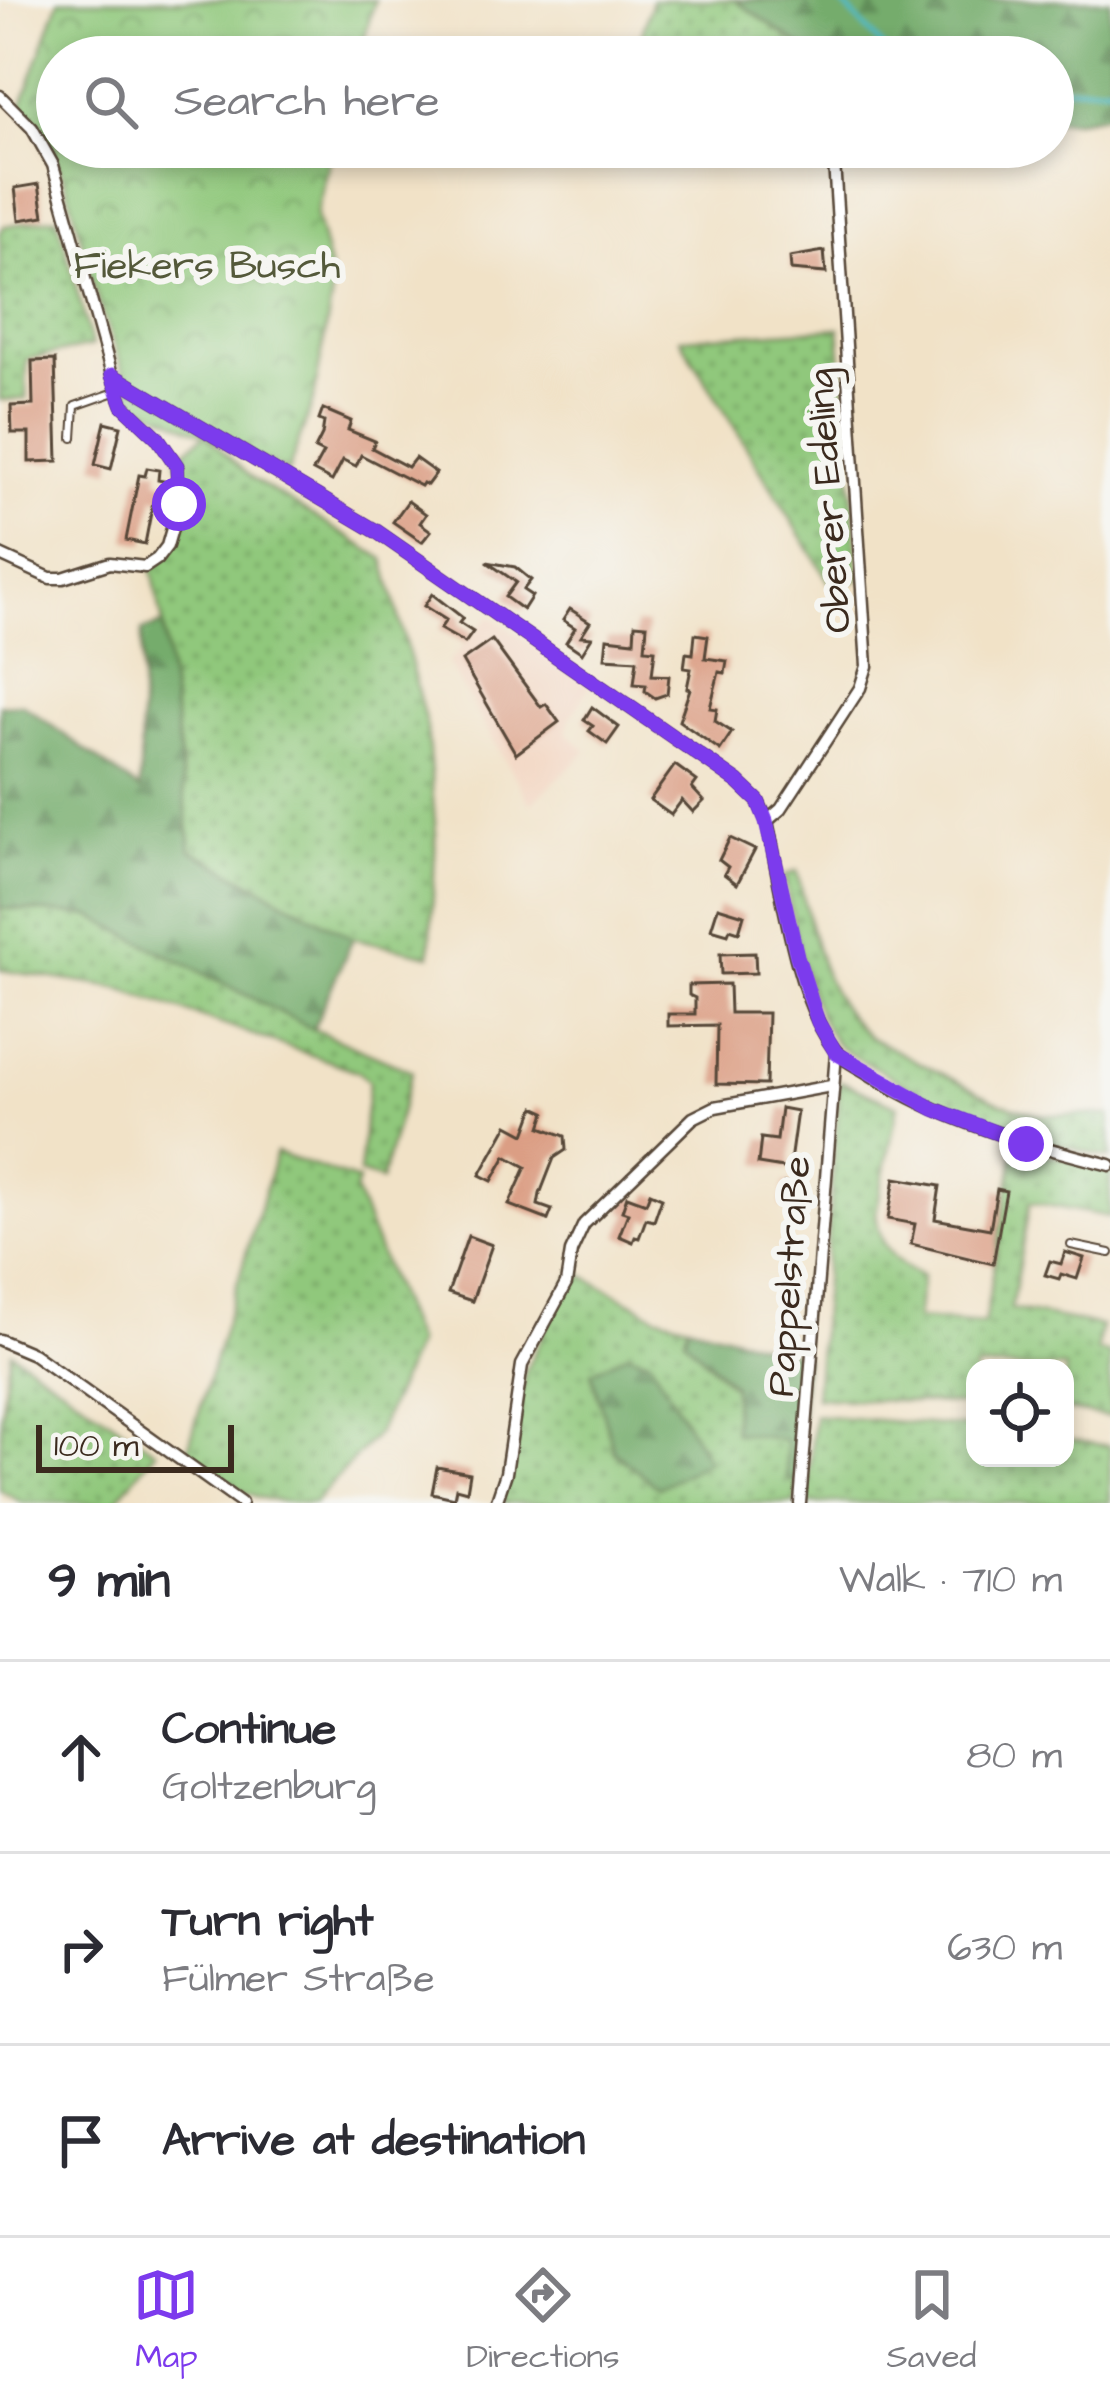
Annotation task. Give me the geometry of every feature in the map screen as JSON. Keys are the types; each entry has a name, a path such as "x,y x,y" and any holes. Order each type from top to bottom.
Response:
{"street":[{"path":"0,96 36,135"},
{"path":"0,555 50,578 110,563 145,567 158,559 179,504 177,466 157,437 123,405 54,168"},
{"name":"Oberer Edeling","path":"766,821 781,808 849,705 867,666 834,168"},
{"path":"112,375 376,531 738,782 758,801 766,821 797,956 818,1022 836,1053 934,1109 1026,1144 1110,1165"},
{"name":"Pappelstraße","path":"800,1503 836,1053"},
{"path":"496,1503 506,1473 522,1365 566,1284 584,1223 693,1118 715,1107 831,1086"},
{"path":"0,1340 33,1354 241,1503"}],"lane":[{"path":"73,438 75,406 118,391"},
{"path":"1072,1245 1110,1253"}],"shaded area":[{"path":"490,616 590,685 566,732 587,751 531,804 448,663"}],"green space":[{"name":"Fiekers Busch","path":"59,0 375,0 365,36 46,36"},
{"path":"652,0 735,0 786,36 641,36"},
{"path":"735,0 1110,0 1110,114 1074,120 1074,36 786,36"},
{"name":"Fiekers Busch","path":"36,65 36,126 21,107"},
{"name":"Fiekers Busch","path":"60,168 328,168 316,215 332,280 331,300 314,398 288,472 134,402"},
{"path":"57,217 92,346 27,359 26,399 0,400 0,234 4,226"},
{"path":"839,328 859,580 830,583 680,338"},
{"path":"205,434 251,478 384,559 427,728 436,834 430,955 353,938 191,850 152,570 178,532 183,488 177,458"},
{"path":"163,624 191,850 353,938 313,1029 91,916 0,908 0,705 22,704 140,790 142,631"},
{"path":"797,871 829,982 852,1021 869,1037 998,1102 1040,1115 1110,1115 1110,1158 961,1111 841,1048 826,1028 802,963 784,876"},
{"path":"0,908 91,916 313,1029 412,1071 381,1180 359,1173 369,1081 358,1071 117,988 0,970"},
{"path":"840,1081 898,1106 876,1213 890,1252 922,1276 916,1319 984,1324 1016,1146 1110,1170 1110,1217 1030,1202 1011,1309 1101,1326 1097,1351 1110,1354 1110,1417 1074,1411 1074,1359 966,1359 966,1405 815,1397"},
{"path":"276,1153 358,1181 355,1191 416,1344 377,1434 314,1503 273,1501 245,1492 187,1452"},
{"path":"574,1271 656,1315 688,1324 685,1339 785,1440 787,1477 797,1483 795,1503 507,1503 501,1499 526,1369","holes":["614,1451 707,1461 658,1487"]},
{"path":"688,1324 805,1356 797,1483 787,1478 785,1440 734,1432 733,1385 685,1339"},
{"path":"11,1352 156,1451 114,1503 23,1503 0,1490 3,1403"},
{"path":"628,1353 649,1359 708,1461 658,1488 614,1451 591,1372"},
{"path":"814,1415 966,1427 966,1467 1074,1467 1074,1440 1110,1446 1110,1503 807,1503"}],"building":[{"path":"39,184 44,216 19,220 15,188"},
{"path":"824,251 826,273 791,270 790,257"},
{"path":"55,360 58,461 29,462 29,433 12,433 11,406 33,405 32,361"},
{"path":"323,409 351,421 348,430 375,441 372,448 408,467 415,458 436,473 421,486 361,455 356,466 343,460 332,481 313,471 323,453 315,449 322,435"},
{"path":"105,422 121,426 111,469 95,465"},
{"path":"147,468 159,470 158,480 168,482 164,499 154,497 145,544 126,540 139,475 145,476"},
{"path":"408,501 426,514 420,523 431,531 422,542 393,522"},
{"path":"487,562 515,567 531,580 523,590 532,596 523,610 505,597 516,582"},
{"path":"432,594 473,632 465,643 440,629 446,620 424,606"},
{"path":"570,609 590,622 581,636 592,637 582,653 566,642 575,628 563,620"},
{"path":"635,624 647,625 645,649 655,650 652,675 669,676 667,694 655,698 645,691 646,685 634,684 637,660 605,658 607,638 634,641"},
{"path":"695,634 708,636 705,658 727,661 725,673 719,672 710,708 717,709 715,721 732,732 720,750 679,721 690,689 691,669 684,668 686,653 693,654"},
{"path":"492,640 541,707 546,704 559,722 516,754 462,661"},
{"path":"592,707 619,727 607,744 589,731 593,726 584,720"},
{"path":"675,765 697,781 692,788 704,801 693,812 682,800 671,815 650,800"},
{"path":"730,838 755,850 737,884 724,874 728,867 719,860"},
{"path":"718,907 744,915 739,932 711,929"},
{"path":"755,953 756,973 721,974 720,954"},
{"path":"729,984 730,1013 768,1013 766,1085 716,1084 717,1025 668,1026 668,1014 695,1014 689,985"},
{"path":"535,1107 546,1112 541,1127 565,1136 566,1150 554,1158 540,1194 538,1205 552,1210 548,1220 509,1205 526,1167 506,1156 492,1181 480,1175 508,1125 525,1134"},
{"path":"781,1108 797,1111 789,1169 758,1164 761,1138 777,1140"},
{"path":"895,1178 940,1186 935,1219 990,1229 997,1189 1006,1191 993,1264 911,1244 915,1224 888,1219"},
{"path":"784,1183 802,1184 800,1209 781,1207"},
{"path":"650,1193 662,1198 654,1221 646,1219 633,1242 619,1236 628,1213 622,1211 627,1196 646,1203"},
{"path":"468,1236 492,1245 472,1301 448,1293"},
{"path":"1065,1252 1084,1258 1077,1279 1045,1275 1050,1261 1061,1264"},
{"path":"437,1467 470,1473 467,1491 456,1488 454,1498 432,1493"}],"waterway":[{"path":"839,0 872,36"},
{"path":"1074,87 1110,86"}],"route":[{"path":"179,504 177,466 157,437 123,405 112,375 376,531 738,782 758,801 766,821 797,956 818,1022 836,1053 934,1109 1026,1144"}]}
